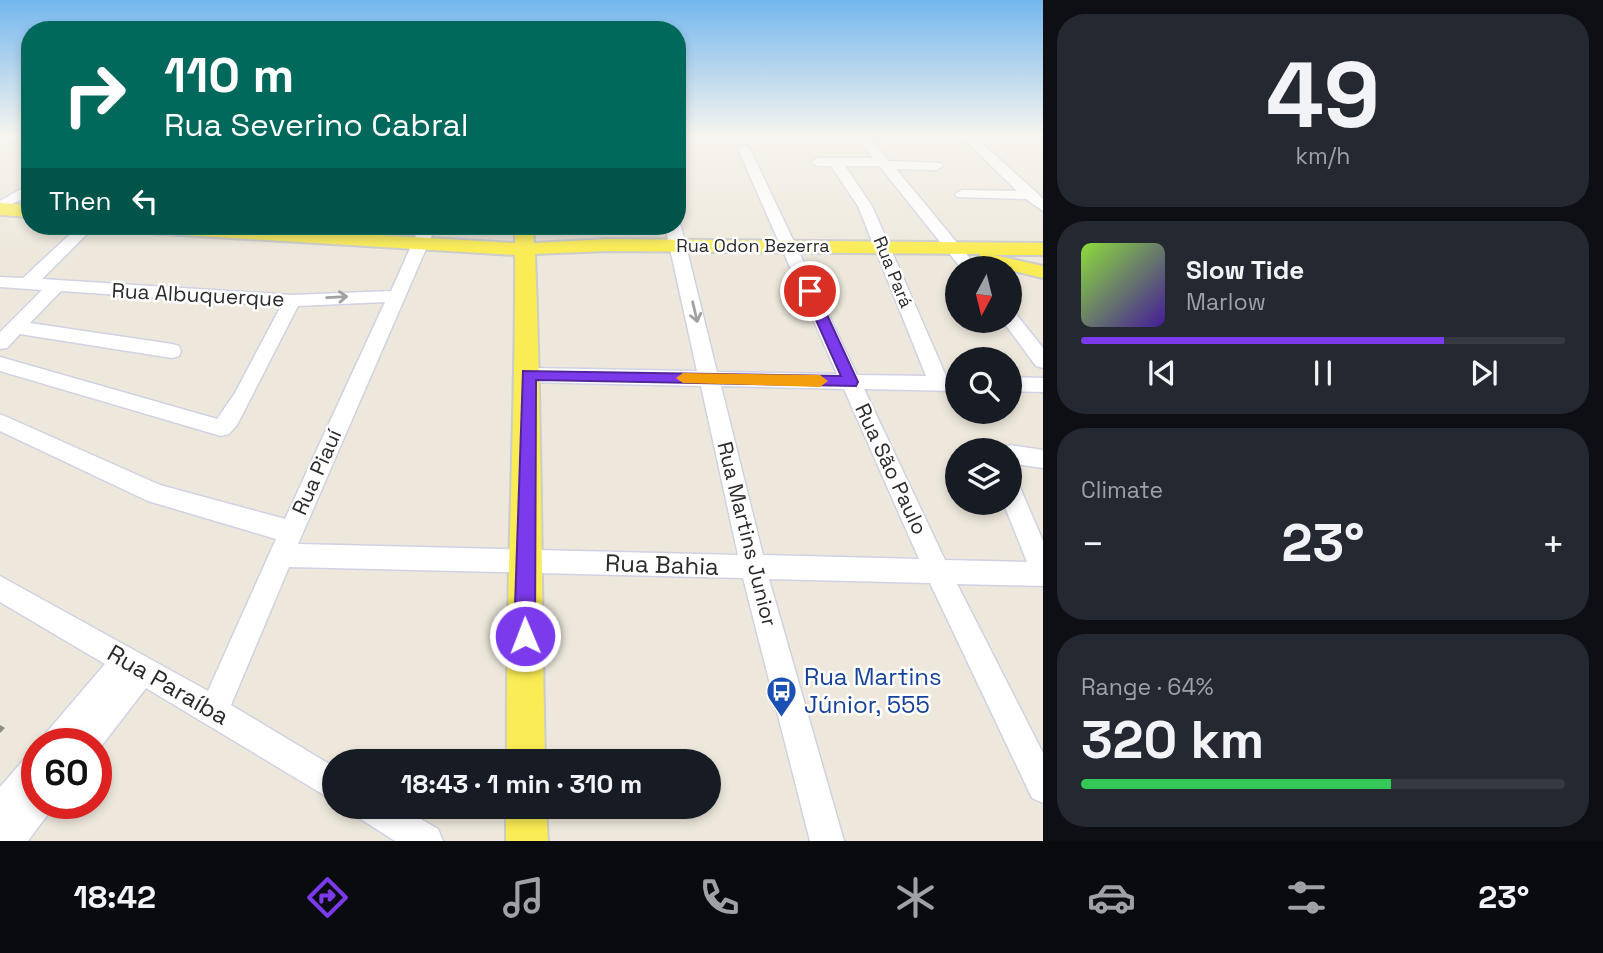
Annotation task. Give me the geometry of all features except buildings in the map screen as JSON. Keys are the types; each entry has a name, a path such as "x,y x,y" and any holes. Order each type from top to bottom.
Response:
{"main road":[{"path":"0,208 21,210"},
{"path":"0,219 21,219"},
{"path":"334,235 531,241 524,561 526,749"},
{"path":"381,235 423,239"},
{"name":"Rua Odon Bezerra","path":"531,241 679,246 1043,249"},
{"name":"Rua Odon Bezerra","path":"955,249 965,256"},
{"path":"1022,269 1043,272"},
{"path":"527,819 527,841"}],"street":[{"name":"Rua São Paulo","path":"756,174 938,572 1043,787"},
{"name":"Rua Pará","path":"844,174 865,205 945,378"},
{"path":"892,174 955,249"},
{"path":"1009,174 1038,200"},
{"path":"0,208 21,194"},
{"path":"962,194 1038,200"},
{"path":"27,284 79,235"},
{"name":"Rua Martins Junior","path":"676,235 754,567 829,841"},
{"name":"Rua Piauí","path":"214,711 286,543 423,239"},
{"name":"Rua Albuquerque","path":"0,282 292,301 396,296"},
{"path":"0,343 55,287"},
{"path":"0,364 220,428 230,419 243,397 292,301"},
{"path":"16,327 172,351"},
{"path":"1022,333 1043,360"},
{"path":"528,375 945,384"},
{"path":"1022,384 1043,385"},
{"name":"Rua Bahia","path":"0,422 156,494 286,543 524,561 1043,573"},
{"path":"1022,456 1043,459"},
{"path":"1020,515 1043,573"},
{"name":"Rua Paraíba","path":"0,588 214,711 322,778"},
{"path":"73,728 134,666"},
{"path":"94,728 134,666"},
{"path":"0,812 21,787"},
{"path":"8,841 25,819"},
{"path":"390,819 426,841"}],"slow traffic":[{"path":"683,378 820,381"}],"place":[{"name":"Rua Martins Júnior, 555","path":"781,718"}],"route":[{"path":"525,636 528,375 851,382 810,291"}]}
